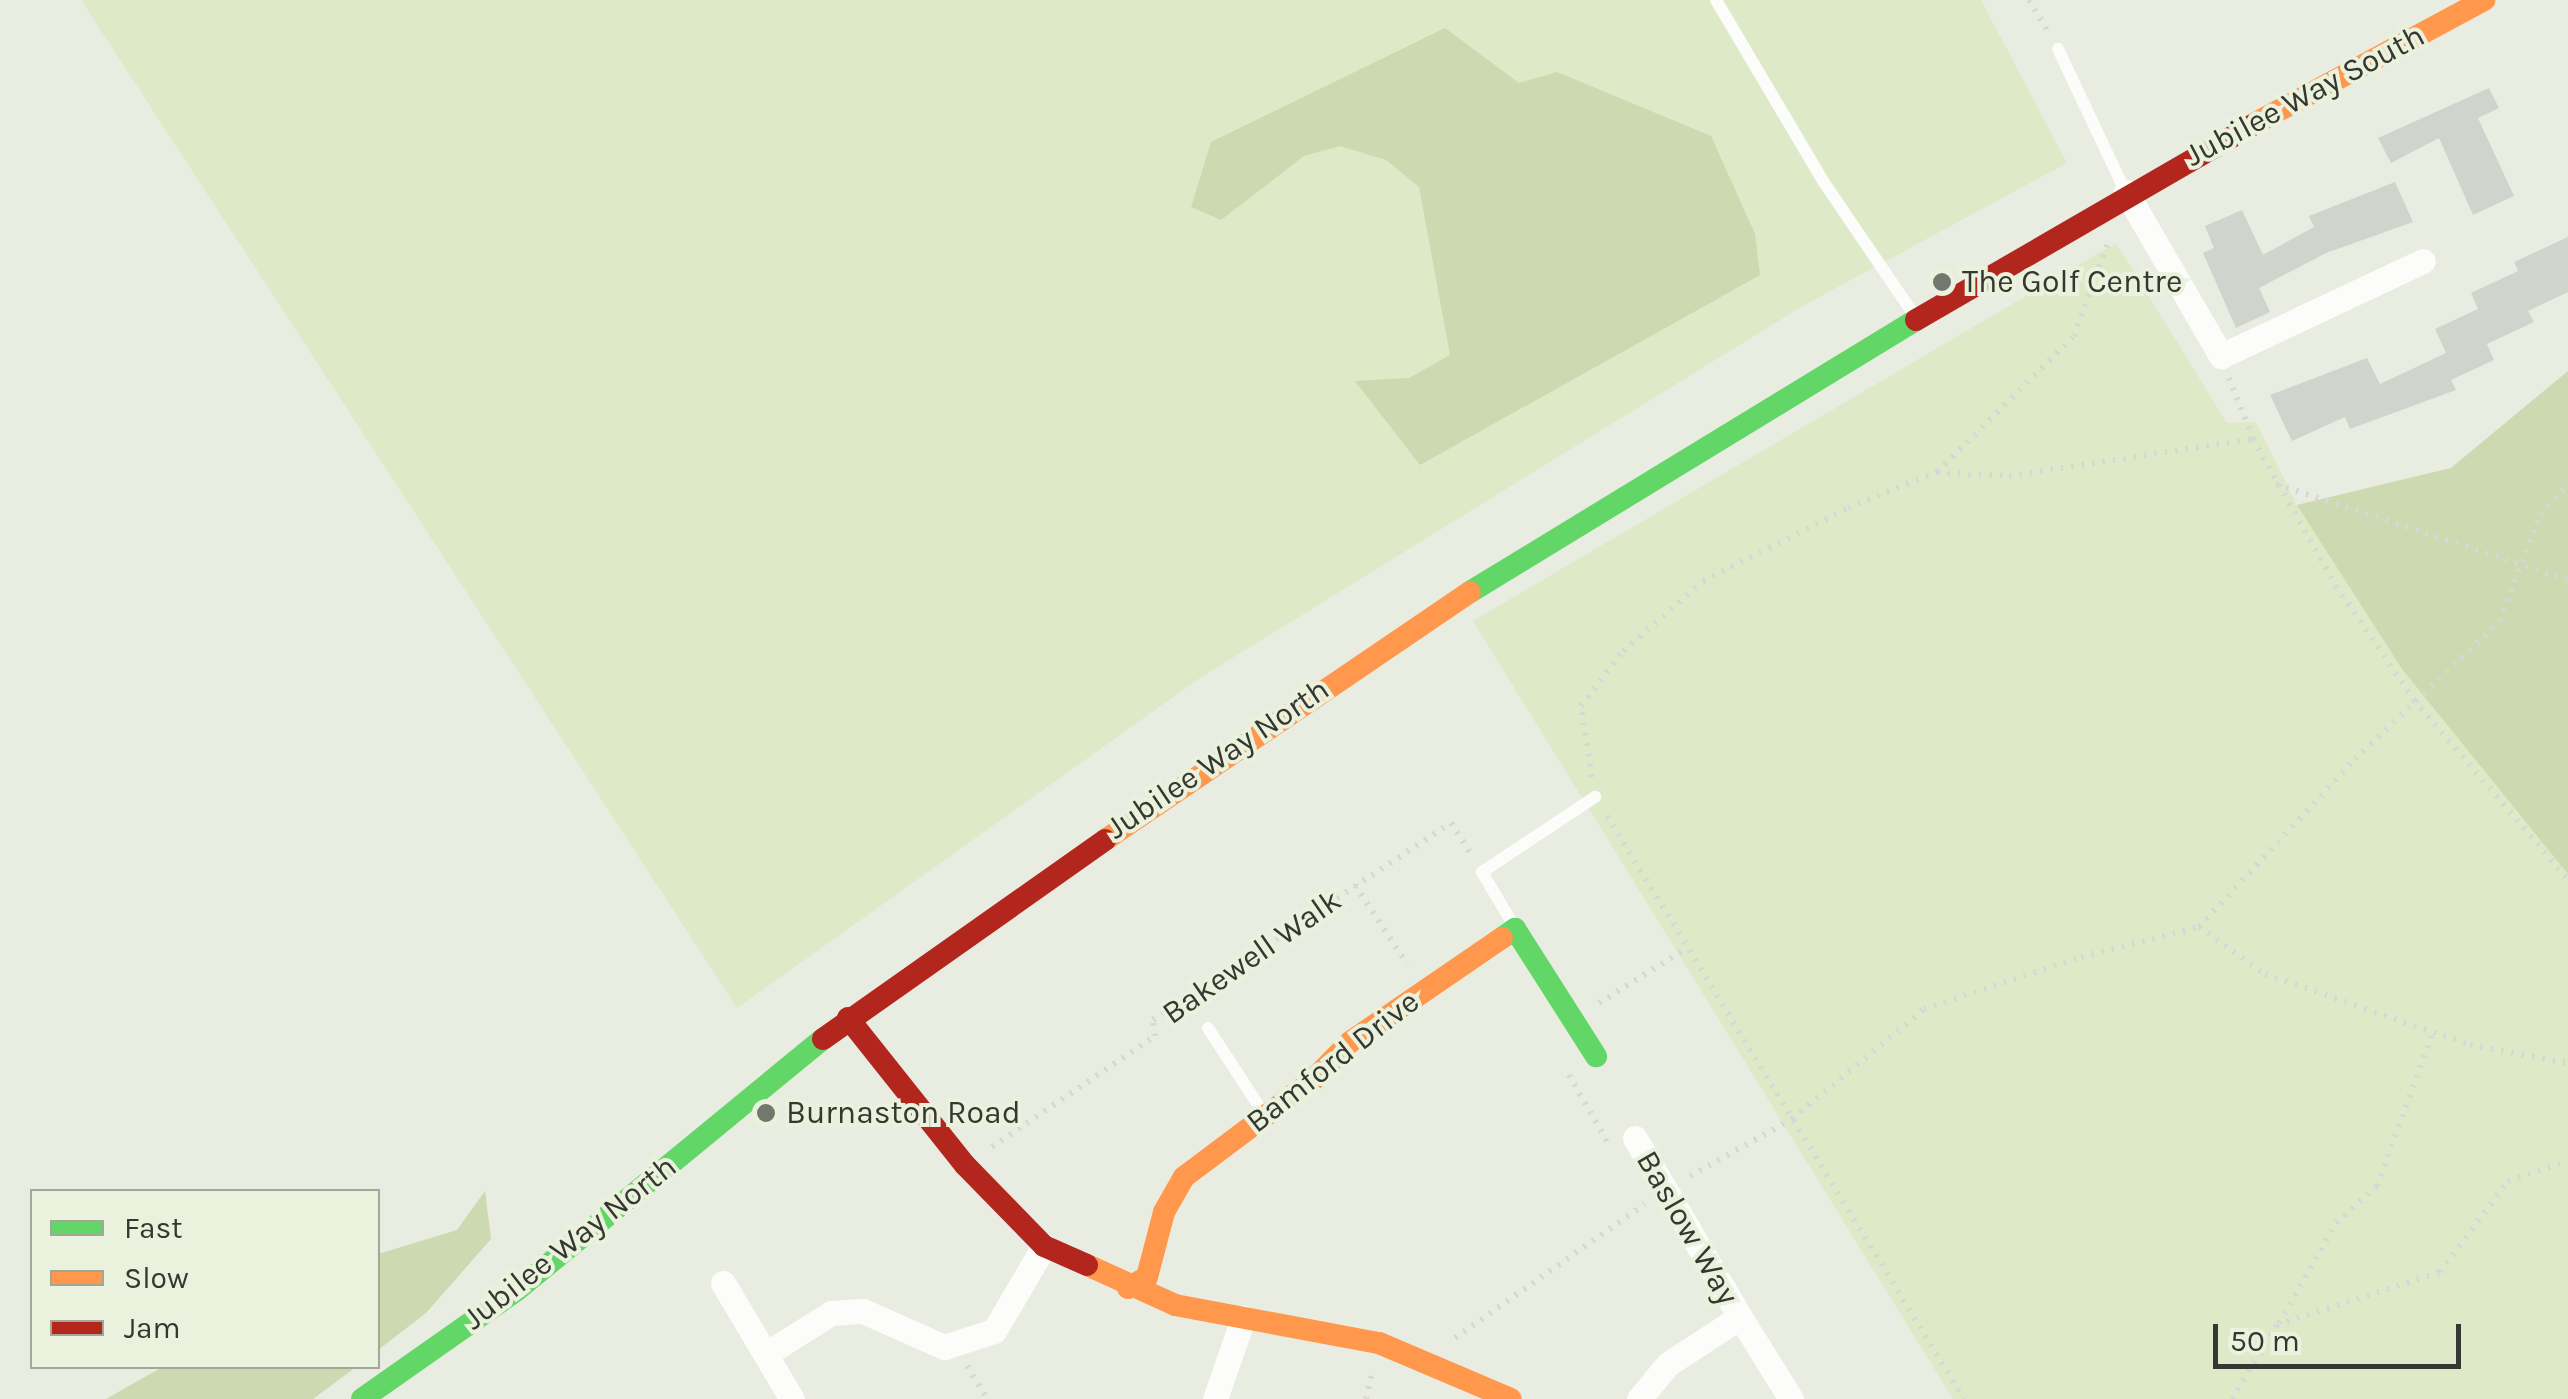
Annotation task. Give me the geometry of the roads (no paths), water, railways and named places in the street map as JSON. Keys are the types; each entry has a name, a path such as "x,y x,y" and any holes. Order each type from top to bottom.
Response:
{"street":[{"name":"Jubilee Way South","path":"2126,192 2484,0"},
{"name":"Jubilee Way North","path":"362,1399 517,1290 848,1018 1420,622 2126,192"},
{"path":"2126,192 2220,356 2423,261"},
{"path":"1515,928 1596,1056"},
{"name":"Bamford Drive","path":"1128,1288 1148,1277 1164,1212 1184,1177 1266,1116 1350,1042 1515,928"},
{"path":"848,1018 966,1165 1044,1246 1128,1288 1175,1305 1379,1343 1426,1359 1509,1399"},
{"name":"Baslow Way","path":"1635,1138 1791,1399"},
{"path":"766,1354 831,1313 862,1311 944,1346 994,1330 1044,1246"},
{"path":"723,1283 792,1399"},
{"name":"Baslow Way","path":"1639,1399 1668,1364 1740,1317"},
{"path":"1215,1399 1243,1318"}],"lane":[{"path":"1716,0 1823,181 1918,321"},
{"path":"2058,48 2126,192"},
{"path":"1515,928 1482,872 1595,797"},
{"path":"1208,1028 1266,1116"}],"place":[{"name":"The Golf Centre","path":"1942,282"},
{"name":"Burnaston Road","path":"766,1113"}]}
